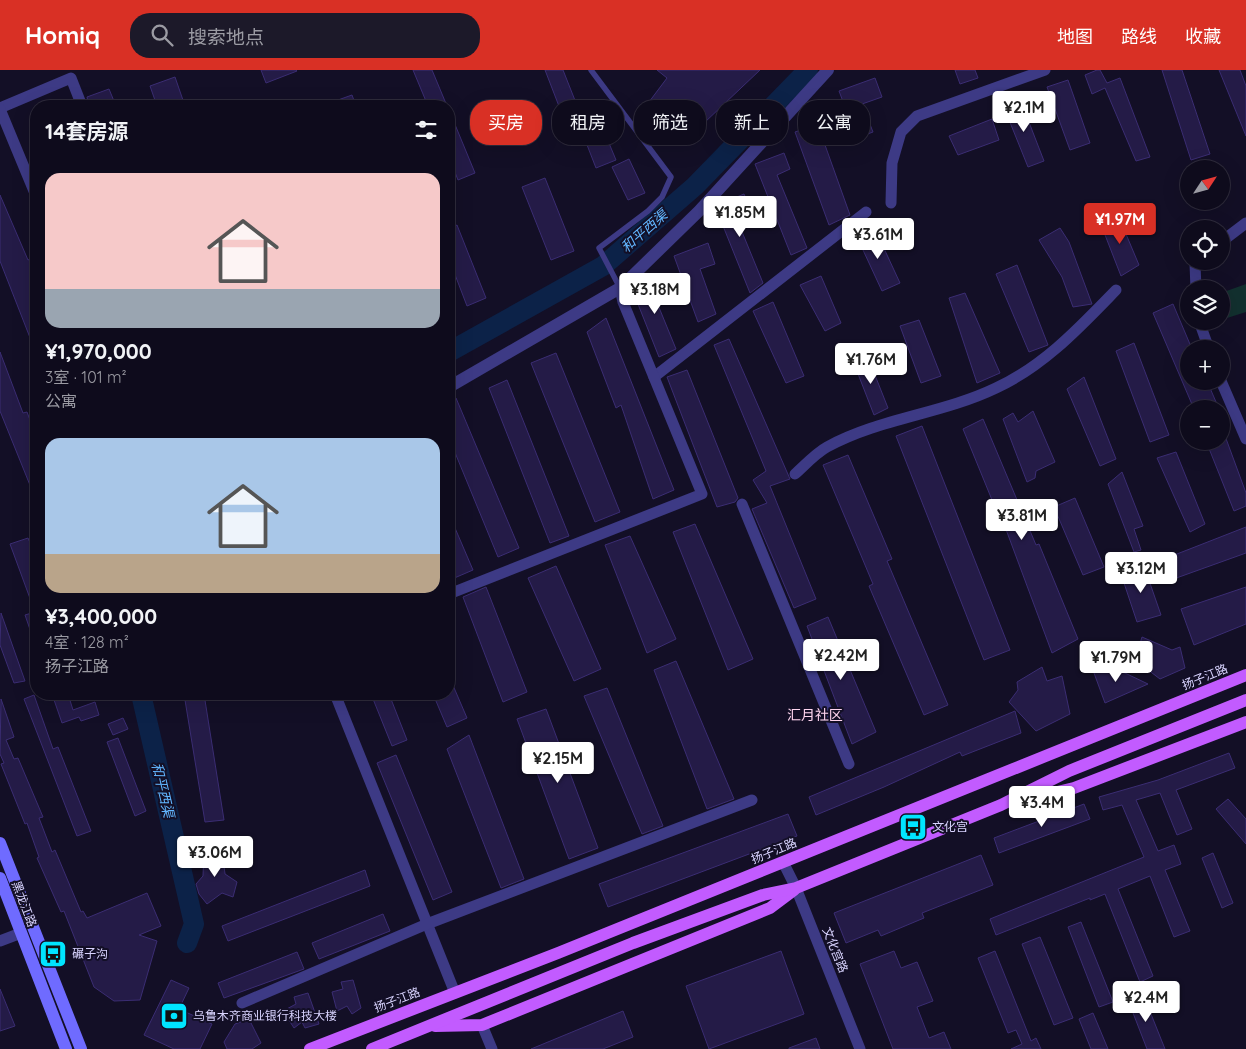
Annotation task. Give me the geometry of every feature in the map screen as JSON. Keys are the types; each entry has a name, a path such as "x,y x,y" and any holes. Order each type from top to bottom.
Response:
{"main road":[{"name":"扬子江路","path":"310,1049 783,862 1246,675"},
{"path":"372,1049 633,943 763,895 796,888 1001,805 1068,772 1246,700"},
{"path":"1001,805 1074,788 1246,722"},
{"name":"黑龙江路","path":"0,843 81,1049"},
{"name":"黑龙江路","path":"0,878 66,1049"},
{"path":"428,1026 482,1025 770,908 796,888"}],"street":[{"path":"455,384 620,287 699,211 828,70"},
{"path":"891,203 892,163 901,132 917,116 1045,70"},
{"path":"30,181 0,108 71,78 80,100"},
{"path":"654,376 866,212"},
{"path":"1230,235 1246,223"},
{"path":"455,592 702,494 623,302 620,287"},
{"path":"795,474 826,447 849,437 872,428 943,408 996,388 1064,343 1116,290"},
{"path":"1225,390 1246,439"},
{"path":"742,504 848,764"},
{"path":"338,700 455,993"},
{"path":"242,1002 427,924 752,800"},
{"name":"文化宫路","path":"783,862 796,888 860,1049"},
{"path":"0,941 21,933"},
{"path":"482,1025 492,1049"}],"lane":[{"path":"591,70 671,176 662,196 599,248 620,287"}],"green space":[{"path":"1246,284 1246,312 1230,317 1230,290"}],"building":[{"path":"261,70 296,70 297,71 266,83"},
{"path":"413,70 432,70 444,100 426,100"},
{"path":"545,70 563,70 575,100 557,100"},
{"path":"657,70 760,70 728,100 716,100 716,112 706,121 706,100 650,100 667,78"},
{"path":"955,70 975,70 978,78 960,84"},
{"path":"1100,70 1107,83 1120,78 1150,157 1136,161 1105,88 1092,94 1085,75"},
{"path":"1162,70 1182,70 1210,154 1191,160"},
{"path":"1219,70 1240,70 1246,86 1246,136"},
{"path":"175,77 183,100 155,100 150,86"},
{"path":"875,78 882,97 870,101 842,100 839,91"},
{"path":"1068,80 1090,143 1070,150 1047,87"},
{"path":"109,89 114,100 88,100 87,97"},
{"path":"352,95 354,100 338,100"},
{"path":"1020,99 1044,161 1028,167 1003,105"},
{"path":"992,119 999,140 958,155 949,136"},
{"path":"455,125 475,173 458,180 455,172"},
{"path":"587,145 610,145 616,160 596,168"},
{"path":"800,145 825,145 850,215 829,225"},
{"path":"784,153 790,169 777,175 807,248 791,255 755,164"},
{"path":"629,159 645,193 628,200 612,167"},
{"path":"545,178 574,251 551,260 522,187"},
{"path":"744,194 753,215 738,222 763,283 750,293 715,206"},
{"path":"0,195 28,260 30,259 30,338 0,261"},
{"path":"1118,215 1139,265 1121,276 1100,222"},
{"path":"457,225 486,298 467,306 455,275 455,226"},
{"path":"1060,228 1069,242 1092,304 1073,307 1062,277 1039,240"},
{"path":"875,229 900,283 882,291 857,237"},
{"path":"708,243 715,264 700,269 716,314 698,322 674,256"},
{"path":"1017,265 1048,345 1029,352 996,274"},
{"path":"821,276 841,323 825,331 800,285"},
{"path":"662,281 670,297 658,305 676,349 659,357 632,289"},
{"path":"965,293 1000,373 977,383 949,298"},
{"path":"773,302 804,376 786,383 753,311"},
{"path":"1173,304 1180,321 1180,330 1184,330 1188,340 1180,340 1180,376 1153,313"},
{"path":"606,318 674,490 653,499 621,405 616,408 587,332"},
{"path":"919,320 941,376 921,383 900,326"},
{"path":"729,339 790,479 770,486 816,599 794,608 752,509 767,503 753,480 766,471 714,345"},
{"path":"1134,343 1169,435 1150,442 1116,351"},
{"path":"0,352 23,413 27,412 30,420 30,485 0,411"},
{"path":"556,353 620,512 595,522 531,363"},
{"path":"867,355 888,408 874,415 853,361"},
{"path":"687,370 738,498 735,502 717,507 667,377"},
{"path":"1084,377 1116,459 1100,466 1067,389"},
{"path":"507,380 569,536 550,543 489,388"},
{"path":"1186,390 1211,390 1215,400 1190,400"},
{"path":"455,398 519,548 498,557 455,453"},
{"path":"1033,411 1055,462 1036,471 1035,478 1027,482 1003,419 1013,413 1018,422"},
{"path":"983,419 1036,545 1039,544 1078,639 1052,653 1001,516 999,517 963,429"},
{"path":"922,426 1010,650 984,660 896,436"},
{"path":"1230,449 1246,493 1246,506 1234,511 1210,450"},
{"path":"1176,452 1205,524 1190,532 1157,458"},
{"path":"848,455 892,559 887,561 948,705 924,715 869,586 873,584 823,465"},
{"path":"1122,472 1143,526 1134,529 1141,550 1134,552 1108,484"},
{"path":"1075,498 1104,567 1083,575 1054,507"},
{"path":"695,524 753,659 728,670 673,532"},
{"path":"1246,527 1246,553 1168,581 1159,561"},
{"path":"455,528 473,570 455,578"},
{"path":"630,536 676,639 647,653 605,545"},
{"path":"28,538 30,543 30,598 10,544"},
{"path":"556,566 601,669 574,681 528,578"},
{"path":"1144,566 1161,615 1137,622 1121,574"},
{"path":"486,587 527,692 503,702 463,597"},
{"path":"1246,587 1246,624 1194,645 1181,609"},
{"path":"1,613 25,681 14,683 0,645"},
{"path":"30,614 30,630 25,615"},
{"path":"828,617 876,732 852,744 807,626"},
{"path":"1142,637 1172,650 1180,647 1185,668 1160,679 1135,660"},
{"path":"676,661 734,799 707,809 654,670"},
{"path":"1104,663 1148,684 1105,703 1094,673"},
{"path":"1042,667 1047,681 1062,676 1070,714 1036,731 1009,702 1018,690 1017,682"},
{"path":"607,688 663,826 642,834 584,696"},
{"path":"455,690 467,718 447,727 436,700 455,700"},
{"path":"30,697 30,700 36,700 53,749 58,747 91,831 77,836 24,699"},
{"path":"1,699 14,737 6,740 14,759 18,758 43,817 39,818 52,852 55,850 81,912 83,911 87,918 147,893 161,926 139,935 157,941 140,1000 114,1001 94,987 64,911 61,912 37,858 39,857 27,823 25,824 1,764 4,763 0,754"},
{"path":"54,700 70,700 73,710 95,702 99,715 81,721 79,717 62,723"},
{"path":"185,700 205,700 224,820 205,822"},
{"path":"373,700 391,700 407,740 392,746"},
{"path":"546,709 598,848 569,859 517,719"},
{"path":"1015,711 1021,733 962,756 960,752 884,787 816,815 809,797"},
{"path":"123,718 128,729 113,735 108,724"},
{"path":"469,735 524,879 501,888 447,749"},
{"path":"118,738 146,811 135,816 107,742"},
{"path":"1229,753 1235,768 1176,790 1192,829 1177,835 1160,793 1136,800 1158,851 1174,845 1181,864 1165,870 1190,931 1174,937 1150,876 1118,889 1153,976 1140,982 1105,894 1090,900 1090,898 996,935 990,919 1144,857 1122,805 1103,810 1099,797 1158,780"},
{"path":"396,755 452,892 433,900 377,763"},
{"path":"1228,799 1246,819 1246,844 1216,809"},
{"path":"1084,804 1090,819 999,853 994,838"},
{"path":"788,814 797,836 608,907 599,884"},
{"path":"222,850 225,874 237,882 233,897 222,893 207,904 199,894 196,884 203,876 204,851"},
{"path":"1213,853 1233,903 1222,908 1202,858"},
{"path":"981,855 993,885 922,913 924,918 881,936 878,930 846,943 834,913"},
{"path":"365,870 370,886 228,941 222,926"},
{"path":"383,914 390,931 319,959 312,943"},
{"path":"1081,922 1113,1002 1099,1007 1068,927"},
{"path":"1040,937 1073,1018 1054,1025 1022,944"},
{"path":"781,951 804,1014 709,1049 686,986"},
{"path":"894,951 901,968 917,962 933,1001 917,1007 929,1038 944,1032 951,1049 893,1049 860,964"},
{"path":"995,951 1031,1041 1036,1038 1041,1049 1011,1049 1022,1044 1016,1030 1008,1033 978,958"},
{"path":"297,952 304,969 224,998 218,983"},
{"name":"乌鲁木齐商业银行科技大楼","path":"171,980 189,988 179,1009 212,1024 200,1049 174,1049 144,1035"},
{"path":"353,980 361,1008 352,1014 347,1006 337,1011 332,992 343,989 341,982"},
{"path":"0,989 15,1026 0,1031"},
{"path":"308,993 319,1024 305,1028 302,1022 294,1028 283,1011 296,1004 294,997"},
{"path":"1143,994 1165,1049 1147,1049 1128,1000"},
{"path":"623,1011 633,1037 603,1049 531,1049"},
{"path":"1093,1013 1108,1049 1091,1049 1079,1019"},
{"path":"249,1019 261,1043 252,1049 227,1049 224,1042 235,1024"},
{"path":"816,1038 820,1049 789,1049 789,1048"}],"waterway":[{"name":"和平西渠","path":"455,349 603,266 695,186 808,70"},
{"name":"和平西渠","path":"142,700 194,924 187,943"}],"place":[{"name":"文化宫","path":"913,827"},
{"name":"碾子沟","path":"53,954"},
{"name":"乌鲁木齐商业银行科技大楼","path":"174,1016"}],"district":[{"name":"汇月社区","path":"815,715"}]}
